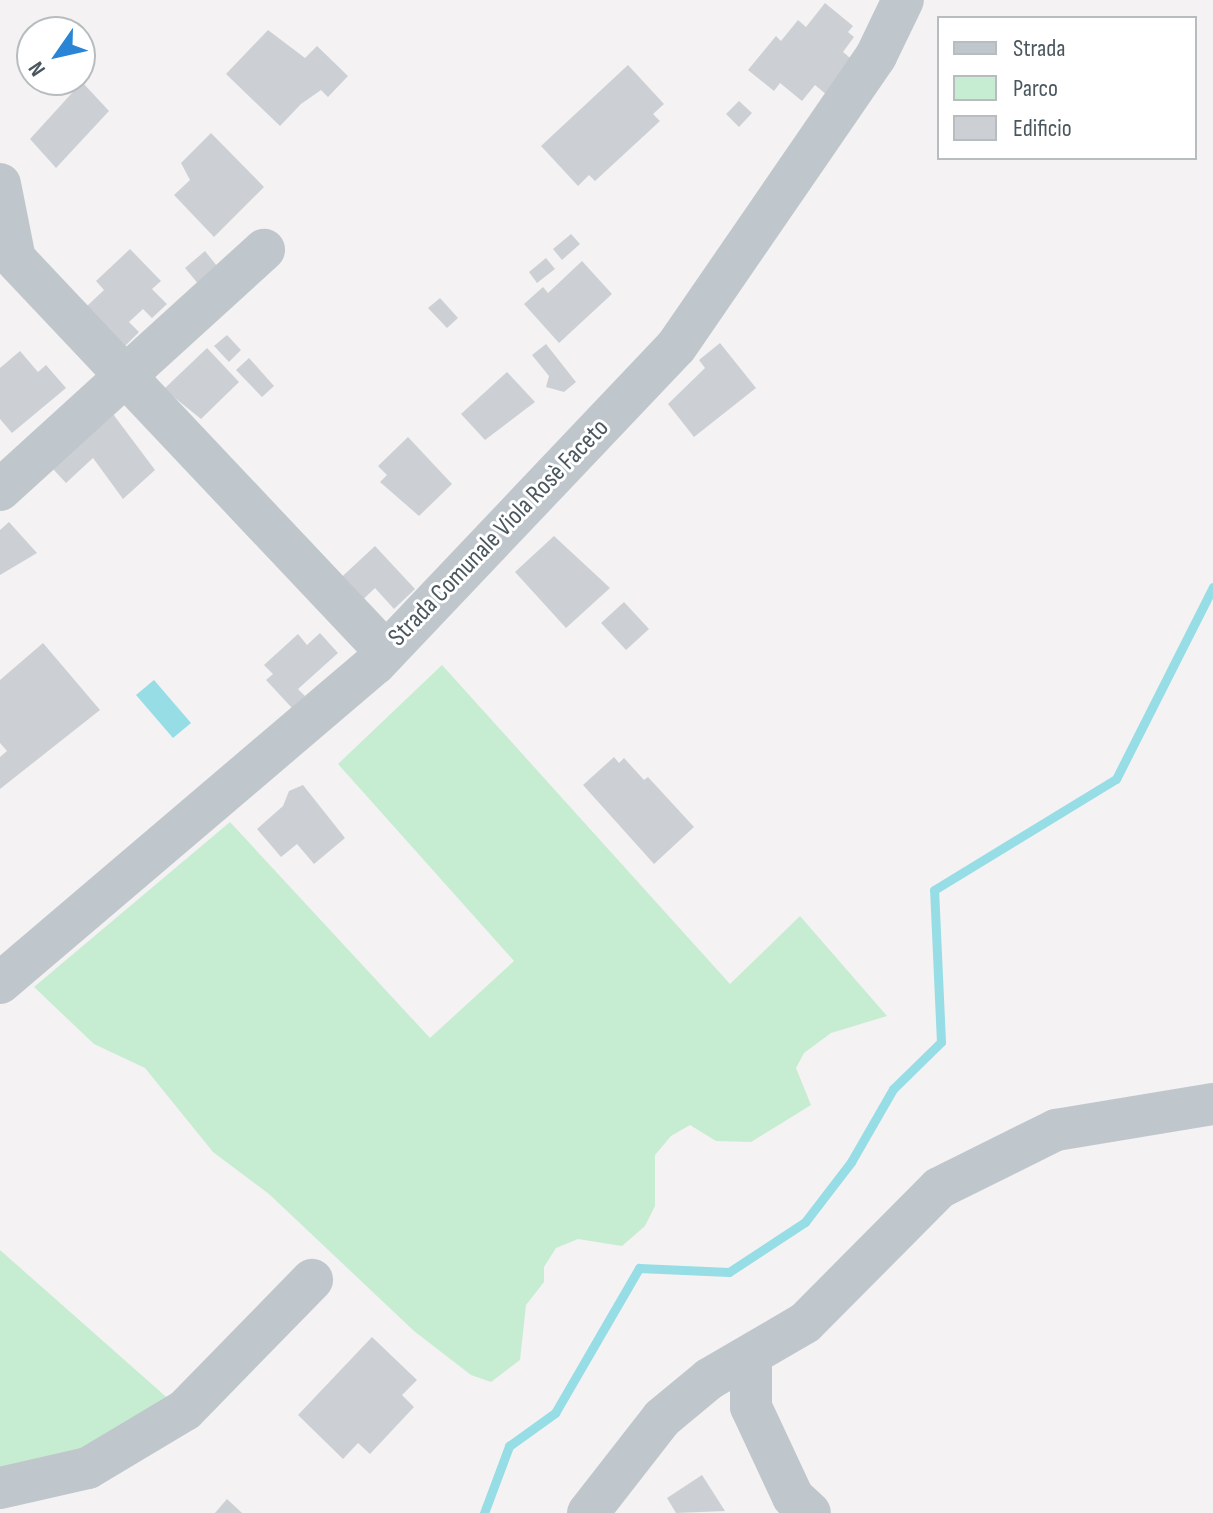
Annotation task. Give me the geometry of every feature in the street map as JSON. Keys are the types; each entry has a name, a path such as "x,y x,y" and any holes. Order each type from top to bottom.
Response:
{"street":[{"path":"869,0 876,56"},
{"name":"Strada Comunale Viola Rosè Faceto","path":"0,983 386,652 676,347 876,56 903,0"},
{"path":"0,184 15,259 123,377 386,652"},
{"path":"0,490 264,250"},
{"path":"598,1509 662,1418 709,1379 751,1358 805,1323 939,1188 1056,1130 1213,1104"},
{"path":"0,1488 88,1468 185,1410 312,1280"},
{"path":"751,1358 751,1407 799,1508"}],"green space":[{"path":"442,665 730,984 800,916 887,1016 831,1033 804,1053 796,1068 811,1105 751,1142 716,1141 690,1125 671,1136 655,1155 655,1206 645,1226 622,1246 578,1239 556,1248 544,1267 544,1282 526,1305 520,1360 491,1382 471,1375 414,1331 269,1194 213,1152 145,1068 94,1044 34,987 230,822 430,1038 514,961 338,764"},
{"path":"0,1250 172,1402 76,1464 0,1474"}],"water":[{"path":"154,680 191,723 173,738 136,695"}],"building":[{"path":"825,3 853,26 848,32 854,37 843,52 855,62 828,96 815,85 802,101 780,83 774,91 748,70 776,36 781,41 798,20 806,27"},
{"path":"268,30 305,58 317,46 348,76 328,97 321,90 301,104 280,126 226,74"},
{"path":"628,65 664,104 653,114 660,121 595,181 589,175 578,186 541,146"},
{"path":"69,96 95,96 109,111 56,168 30,139"},
{"path":"739,101 752,113 739,127 726,114"},
{"path":"211,133 264,187 214,237 174,195 190,180 181,163"},
{"path":"571,234 580,244 562,260 553,249"},
{"path":"130,249 161,281 152,289 167,304 152,318 143,309 129,322 139,332 124,347 86,307 104,290 96,281"},
{"path":"205,251 225,276 205,292 185,268"},
{"path":"546,258 555,269 537,283 529,272"},
{"path":"582,261 612,294 559,343 524,304 543,287 548,293"},
{"path":"440,298 458,318 447,328 428,308"},
{"path":"227,335 241,350 229,362 214,346"},
{"path":"720,343 756,388 694,437 668,404 705,368 699,360"},
{"path":"546,344 576,382 564,392 546,387 549,376 532,355"},
{"path":"207,348 239,382 201,419 164,389"},
{"path":"20,351 38,372 46,365 66,388 12,433 0,419 0,368"},
{"path":"249,358 274,386 262,397 236,370"},
{"path":"507,372 535,402 485,440 461,414"},
{"path":"113,414 155,470 123,499 93,458 66,483 53,469"},
{"path":"408,437 452,484 419,516 380,482 387,475 378,466"},
{"path":"9,522 37,553 0,575 0,530"},
{"path":"554,536 610,588 566,628 515,572"},
{"path":"375,546 415,589 394,609 375,588 353,609 332,586"},
{"path":"624,602 649,629 626,650 601,623"},
{"path":"320,633 338,653 298,689 305,696 292,708 266,680 273,674 264,665 298,634 307,645"},
{"path":"43,643 100,710 0,789 0,757 7,751 0,743 0,680"},
{"path":"614,757 619,763 624,758 644,780 648,777 694,827 654,864 583,785"},
{"path":"303,785 345,838 314,864 297,844 281,857 257,829 283,806 289,791"},
{"path":"372,1337 417,1380 402,1395 414,1407 370,1454 358,1443 343,1459 298,1415"},
{"path":"702,1475 725,1511 676,1513 667,1498"},
{"path":"227,1499 242,1513 215,1513"}],"waterway":[{"path":"484,1513 509,1446 555,1413 639,1268 729,1272 805,1222 851,1162 893,1089 941,1042 934,890 1116,779 1213,587"}]}
